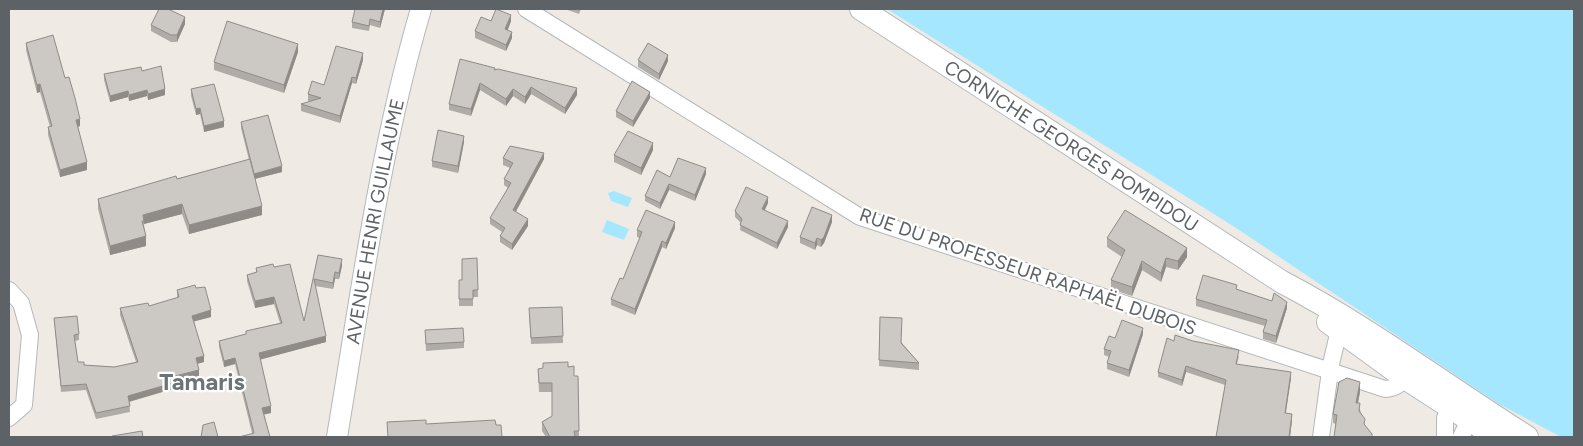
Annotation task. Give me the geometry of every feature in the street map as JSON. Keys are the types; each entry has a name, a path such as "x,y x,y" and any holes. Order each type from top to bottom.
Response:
{"main road":[{"name":"CORNICHE GEORGES POMPIDOU","path":"861,9 1282,282 1332,308 1411,371 1453,400 1469,421 1496,437"},
{"name":"CORNICHE GEORGES POMPIDOU","path":"1282,282 1338,330 1411,371"},
{"name":"CORNICHE GEORGES POMPIDOU","path":"1469,421 1527,437"}],"street":[{"name":"AVENUE HENRI GUILLAUME","path":"337,437 377,200 410,46 421,9"},
{"name":"RUE DU PROFESSEUR RAPHAËL DUBOIS","path":"526,9 860,216 1385,389 1394,388 1411,371"},
{"path":"9,290 21,303 30,335 24,405 9,418"},
{"path":"1321,437 1338,330"},
{"path":"1445,437 1445,418 1453,400"}],"water":[{"path":"887,9 1574,9 1574,437 1561,437 1499,404 1233,226"},
{"path":"614,191 632,198 628,207 611,201 608,193"},
{"path":"607,220 629,229 624,240 602,232"}],"building":[{"path":"159,9 168,9 185,17 177,35 171,35 151,25"},
{"path":"355,9 383,9 380,22 370,19 369,26 352,22"},
{"path":"496,9 511,15 505,29 512,32 506,45 475,31 481,17 491,21"},
{"path":"227,21 298,44 284,85 214,62"},
{"path":"53,35 65,78 69,77 75,98 80,119 76,120 87,162 60,170 48,127 52,126 40,84 37,85 26,43"},
{"path":"648,43 668,55 659,74 638,60"},
{"path":"336,46 363,53 356,78 352,77 340,116 301,104 321,98 308,94 312,81 324,85"},
{"path":"460,59 495,68 494,70 498,69 577,88 565,108 531,87 525,97 513,89 506,99 480,83 471,109 449,104"},
{"path":"161,66 165,89 148,94 147,90 129,95 128,91 110,96 104,74 141,67 142,71"},
{"path":"632,81 650,92 633,121 616,111"},
{"path":"214,84 224,121 204,126 200,108 196,109 191,89"},
{"path":"268,115 282,166 254,174 241,122"},
{"path":"438,130 464,136 458,166 432,161"},
{"path":"628,131 653,143 641,168 614,155"},
{"path":"510,146 544,153 513,210 528,219 512,244 500,236 505,228 490,218 511,183 504,179 513,163 503,158"},
{"path":"678,158 706,168 695,195 669,184 660,203 645,196 657,170 670,177"},
{"path":"250,159 262,206 189,225 182,204 143,215 144,221 142,221 146,236 110,246 98,199 176,176 177,179"},
{"path":"746,187 768,197 762,209 788,221 777,243 740,225 742,219 735,211"},
{"path":"812,207 832,215 824,237 821,240 817,238 815,243 800,237"},
{"path":"646,210 675,222 666,243 662,241 635,309 611,299 620,278 623,279 642,232 637,230"},
{"path":"1125,210 1187,248 1178,261 1166,258 1161,273 1142,261 1132,287 1111,280 1125,250 1107,238"},
{"path":"318,255 342,259 339,273 335,272 333,283 314,279 326,336 259,353 271,406 262,408 270,437 239,437 254,433 235,358 224,361 219,341 246,334 246,331 282,323 274,297 255,301 247,275 257,272 256,268 273,264 274,267 290,264 304,321"},
{"path":"477,258 478,290 473,290 473,299 459,299 459,280 462,280 462,259"},
{"path":"1203,275 1237,285 1236,289 1272,301 1274,293 1287,302 1276,336 1263,332 1267,320 1196,299"},
{"path":"195,285 196,288 205,287 211,310 192,316 204,356 196,358 199,370 171,377 172,383 128,396 130,406 96,413 86,384 61,386 54,318 77,316 79,334 74,335 78,362 84,362 84,365 114,367 138,362 120,308 148,303 149,306 179,297 177,290"},
{"path":"562,307 563,336 531,338 529,308"},
{"path":"880,317 902,318 901,343 919,363 879,360"},
{"path":"1122,320 1143,328 1129,370 1107,363 1111,351 1104,349 1109,336 1115,338"},
{"path":"463,328 464,342 426,344 425,330"},
{"path":"1175,335 1193,341 1239,350 1236,364 1291,372 1285,413 1292,414 1289,437 1216,437 1226,380 1186,366 1182,380 1158,372 1167,338 1174,341"},
{"path":"568,362 568,367 574,366 574,376 578,376 579,431 574,431 575,437 550,437 542,422 552,416 552,383 539,383 538,369 543,368 543,363"},
{"path":"1347,378 1360,382 1356,403 1360,403 1359,411 1365,419 1364,424 1372,434 1372,437 1334,437 1337,415 1333,414 1339,382"},
{"path":"426,420 426,424 495,420 496,425 501,425 502,437 388,437 387,422"},
{"path":"214,422 218,437 201,437 203,425"},
{"path":"142,431 143,437 112,437 112,436"}],"district":[{"name":"Tamaris","path":"202,382"}]}
